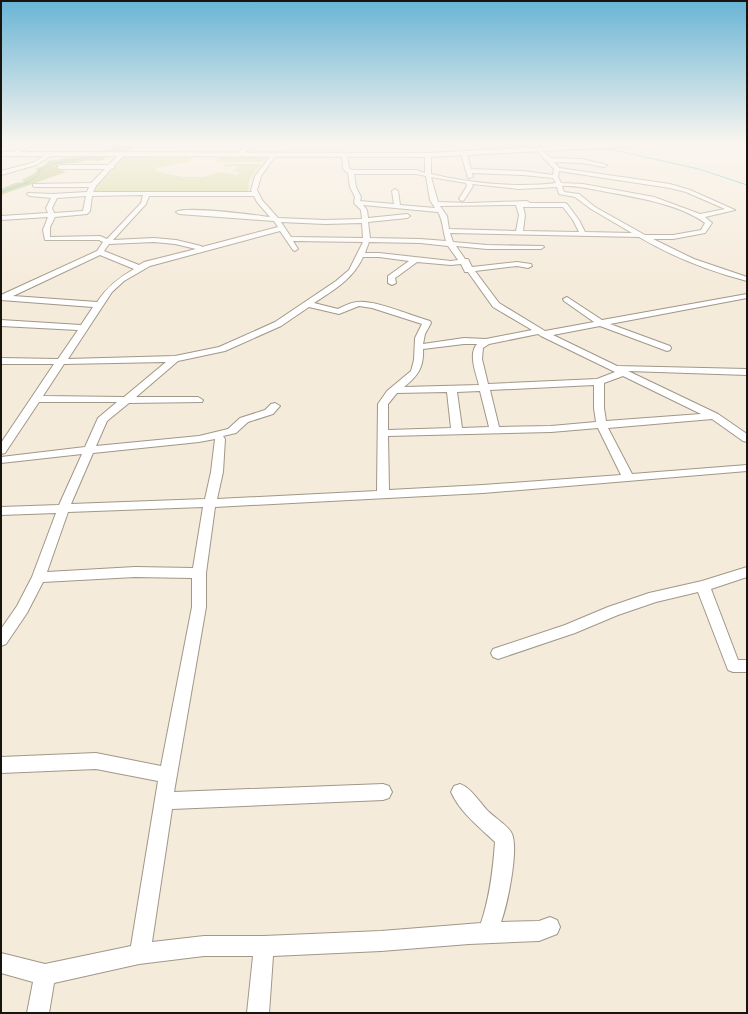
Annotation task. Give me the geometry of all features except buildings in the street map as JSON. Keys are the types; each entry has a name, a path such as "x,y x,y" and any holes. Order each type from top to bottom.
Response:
{"street":[{"path":"355,191 358,197 357,203"},
{"path":"395,191 397,206"},
{"path":"431,191 433,200 444,216 446,231 451,245 465,261 468,270 496,304 542,333 714,416 747,439"},
{"path":"462,198 466,191"},
{"path":"446,231 519,232 673,238 703,232 708,223 700,216 654,199 612,191"},
{"path":"689,191 732,210 700,216"},
{"path":"582,234 576,220 565,205 561,193 577,196 593,208 654,244 691,261 747,278"},
{"path":"30,194 54,196 63,194 217,196 255,194 276,218 290,238 295,249"},
{"path":"1,218 85,213 87,211 89,194"},
{"path":"2,297 100,252 102,247 144,203 146,194"},
{"path":"54,196 54,200 50,208 52,216 47,224 45,235 47,239 100,238 108,242 169,241 205,248"},
{"path":"357,203 438,207 519,204 565,205"},
{"path":"1,361 175,359 222,349 248,338 278,324 338,283 352,271 361,255 366,240 364,210 357,203"},
{"path":"519,204 522,214 519,232"},
{"path":"179,212 276,218 313,222 365,220 407,216"},
{"path":"1,450 82,328 109,290 121,279 147,264 282,228"},
{"path":"290,238 420,241 451,245 488,247 541,246"},
{"path":"100,252 139,268"},
{"path":"361,255 379,255 451,263 465,261"},
{"path":"392,283 391,278 394,274 416,260"},
{"path":"468,270 517,264 528,266"},
{"path":"418,347 464,342 486,342 747,296"},
{"path":"2,297 99,305"},
{"path":"567,298 601,322 667,348"},
{"path":"308,304 339,312 355,305 373,306 428,322 421,329 418,342 418,368 408,379 394,390 383,404 383,494"},
{"path":"2,324 82,328"},
{"path":"486,342 479,347 476,359 495,431"},
{"path":"1,640 22,609 39,577 63,509 102,420 175,359"},
{"path":"394,390 452,389 599,382 619,370 747,372"},
{"path":"599,382 599,408 602,426 628,478"},
{"path":"452,389 457,431"},
{"path":"36,399 129,398 198,400"},
{"path":"1,460 218,436 232,431 244,420 269,412 275,406"},
{"path":"383,433 495,431 602,426 714,416"},
{"path":"139,954 168,775 199,607 199,572 210,503 217,472 220,439 218,436"},
{"path":"1,511 210,503 482,489 747,468"},
{"path":"39,577 135,572 199,572"},
{"path":"498,653 570,629 613,611 654,597 703,586 747,572"},
{"path":"703,586 733,666 747,666"},
{"path":"1,765 96,761 168,775"},
{"path":"164,801 383,792"},
{"path":"460,792 482,818 504,838 503,866 498,902 488,933"},
{"path":"1,963 45,975 139,954 204,946 264,946 381,941 488,933 539,931 550,926"},
{"path":"258,1013 264,946"},
{"path":"38,1013 45,975"}],"green space":[{"path":"1,191 11,191 1,195"},
{"path":"93,191 248,191 248,193 92,193"}]}
